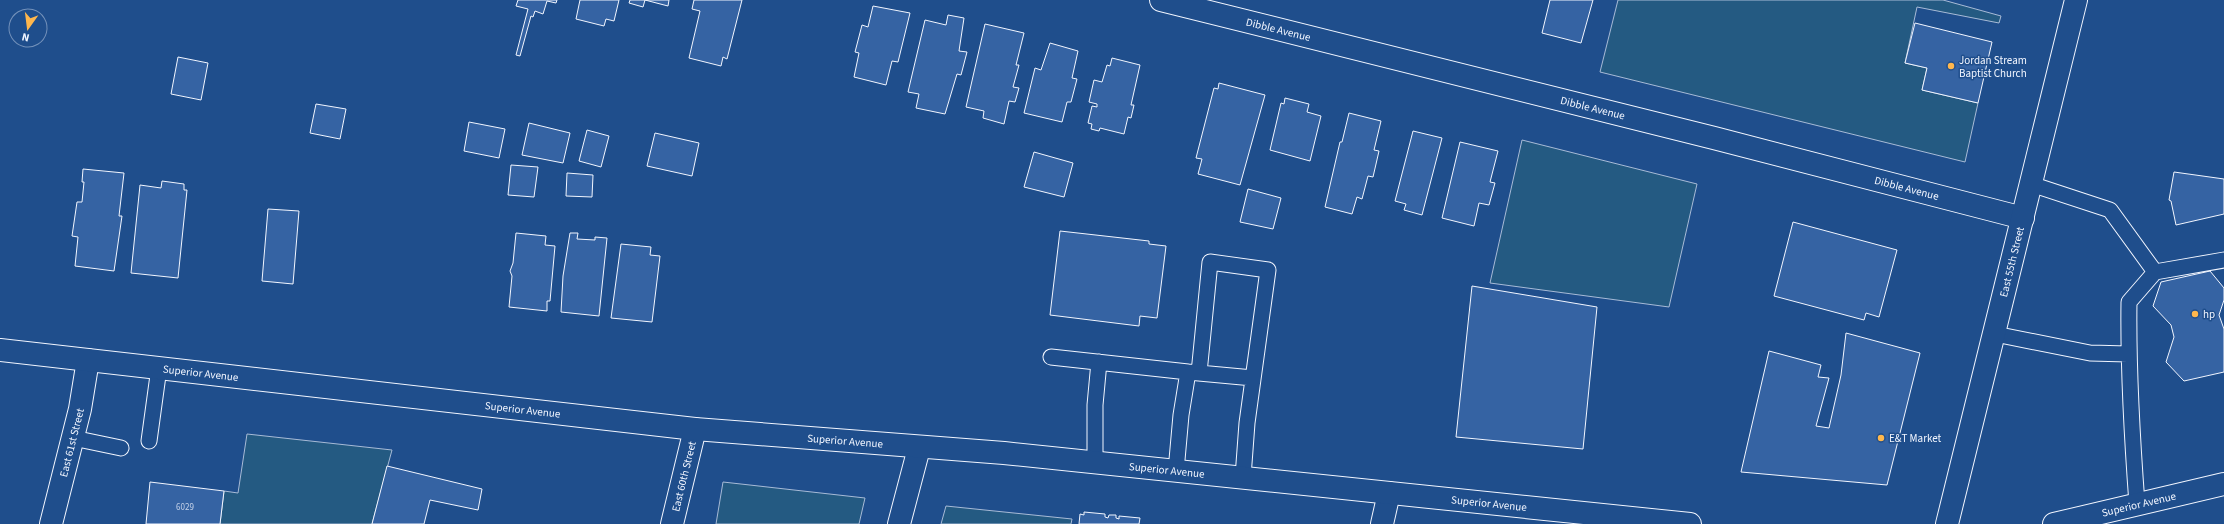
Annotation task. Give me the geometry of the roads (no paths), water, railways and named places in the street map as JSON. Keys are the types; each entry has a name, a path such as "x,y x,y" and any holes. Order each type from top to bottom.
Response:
{"main road":[{"name":"Dibble Avenue","path":"1161,0 1707,136 2023,218"},
{"name":"East 55th Street","path":"1947,524 2076,0"},
{"name":"Superior Avenue","path":"0,350 695,430 919,448 1004,453 1389,492 1665,523 1690,524"},
{"name":"East 61st Street","path":"51,524 73,438 88,360"},
{"name":"East 60th Street","path":"672,524 695,430"},
{"path":"899,524 919,448"},
{"name":"Superior Avenue","path":"2054,524 2101,519 2137,504 2224,484"},
{"path":"1382,524 1389,492"}],"lane":[{"path":"2031,184 2110,210 2155,272"},
{"path":"2137,504 2128,354 2129,302 2155,272 2224,260"},
{"path":"1176,471 1181,415 1194,372 1210,262 1268,270 1247,423 1243,477"},
{"path":"1995,334 2090,353 2128,354"},
{"path":"1051,357 1253,378"},
{"path":"1096,462 1095,405 1099,362"},
{"path":"149,440 159,368"},
{"path":"73,438 121,448"}],"place":[{"name":"Jordan Stream Baptist Church","path":"1951,66"},
{"name":"hp","path":"2195,314"},
{"name":"E&T Market","path":"1881,438"}]}
